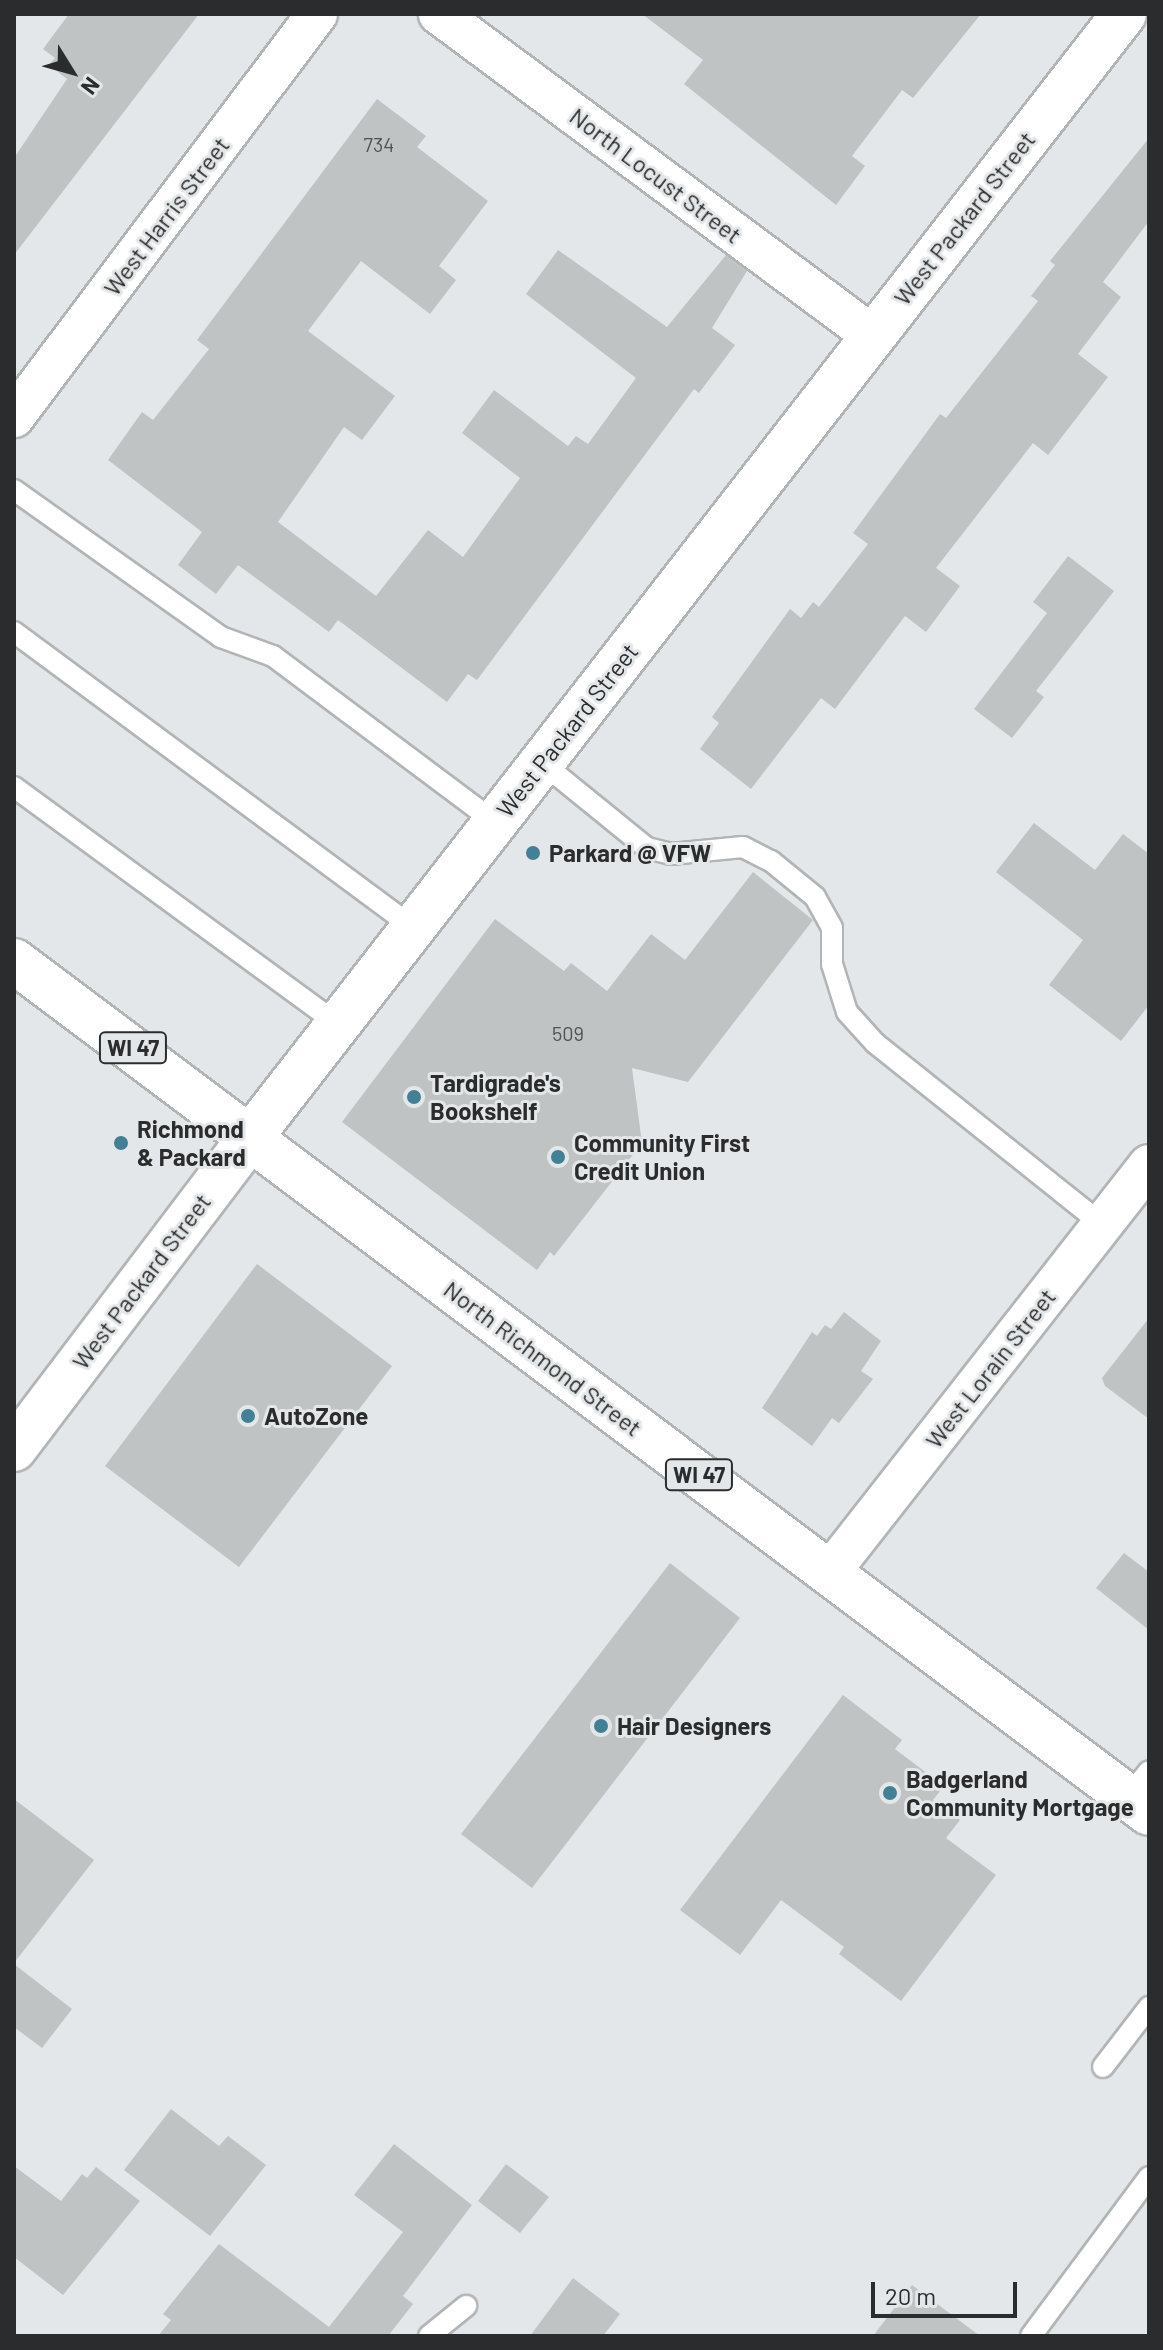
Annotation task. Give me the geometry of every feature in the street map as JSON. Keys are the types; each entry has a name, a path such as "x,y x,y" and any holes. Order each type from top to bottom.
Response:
{"street":[{"name":"West Harris Street","path":"14,417 317,14"},
{"name":"North Locust Street","path":"439,14 873,336"},
{"name":"West Packard Street","path":"14,1449 252,1135 1124,14"},
{"name":"North Richmond Street","path":"14,961 252,1135 830,1572 1142,1794"},
{"name":"West Lorain Street","path":"830,1572 1149,1165"}],"lane":[{"path":"14,490 221,637 273,656 495,822"},
{"path":"14,632 413,927"},
{"path":"541,762 647,848 671,854 709,847 743,847 771,861 815,897 832,928 832,964 847,1012 875,1043 1102,1224"},
{"path":"14,787 339,1025"},
{"path":"1103,2067 1149,2007"},
{"path":"1031,2336 1149,2177"},
{"path":"429,2336 466,2306"}],"building":[{"path":"69,14 199,14 14,255 14,158 67,79 49,65 55,58 43,49"},
{"path":"642,14 981,14 913,98 902,90 852,156 865,166 836,205 684,84 703,60"},
{"path":"377,99 426,136 417,147 488,201 439,266 456,280 430,314 361,261 308,331 395,396 362,440 344,427 278,522 376,596 428,530 463,557 520,478 462,433 494,390 568,446 576,436 588,444 636,378 526,294 558,250 667,327 726,255 747,271 712,328 735,345 699,393 694,389 477,680 468,674 447,702 338,620 329,632 238,565 216,594 178,565 202,532 108,460 142,412 153,420 209,349 197,340"},
{"path":"1149,138 1149,221 1103,282 1121,297 1078,354 1108,377 1048,455 1033,443 936,568 960,586 926,632 905,616 835,709 821,698 751,789 700,749 719,723 712,717 790,609 801,618 813,602 819,607 868,544 853,533 940,414 946,418 1038,301 1031,296 1055,265 1050,261"},
{"path":"1068,556 1114,591 1036,691 1044,697 1012,738 974,709 1047,613 1033,602"},
{"path":"1034,823 1095,870 1123,834 1149,854 1149,1005 1121,1041 1049,985 1083,940 996,872"},
{"path":"753,872 813,920 688,1082 632,1068 642,1143 554,1256 550,1252 537,1270 342,1122 495,919 564,971 571,963 607,991 651,934 685,960"},
{"name":"AutoZone","path":"257,1264 392,1366 239,1567 105,1466"},
{"path":"844,1312 881,1341 861,1371 873,1379 839,1423 832,1418 812,1446 762,1408 812,1332 817,1336 825,1325 831,1329"},
{"path":"1149,1318 1149,1419 1105,1386 1102,1378"},
{"path":"1124,1553 1149,1572 1149,1630 1096,1588"},
{"name":"Hair Designers","path":"670,1563 740,1618 532,1888 461,1834"},
{"path":"843,1695 902,1740 895,1749 944,1786 933,1800 960,1820 946,1838 996,1875 901,2001 839,1954 844,1947 781,1900 740,1955 680,1910"},
{"path":"14,1799 94,1860 14,1963"},
{"path":"14,1964 72,2009 42,2048 14,2027"},
{"path":"171,2109 219,2146 228,2136 266,2165 210,2236 124,2170"},
{"path":"394,2144 472,2205 403,2296 413,2304 388,2336 158,2336 171,2320 163,2314 219,2244 329,2327 403,2232 354,2195"},
{"path":"506,2164 549,2197 520,2233 478,2201"},
{"path":"14,2166 61,2201 82,2174 87,2178 96,2167 140,2201 63,2295 14,2257"},
{"path":"573,2278 620,2314 603,2336 530,2336"},
{"path":"912,2285 980,2336 873,2336"}],"place":[{"name":"Parkard @ VFW","path":"533,853"},
{"name":"Tardigrade's Bookshelf","path":"414,1097"},
{"name":"Richmond & Packard","path":"121,1143"},
{"name":"Community First Credit Union","path":"558,1157"},
{"name":"AutoZone","path":"248,1416"},
{"name":"Hair Designers","path":"601,1726"},
{"name":"Badgerland Community Mortgage","path":"890,1793"}]}
